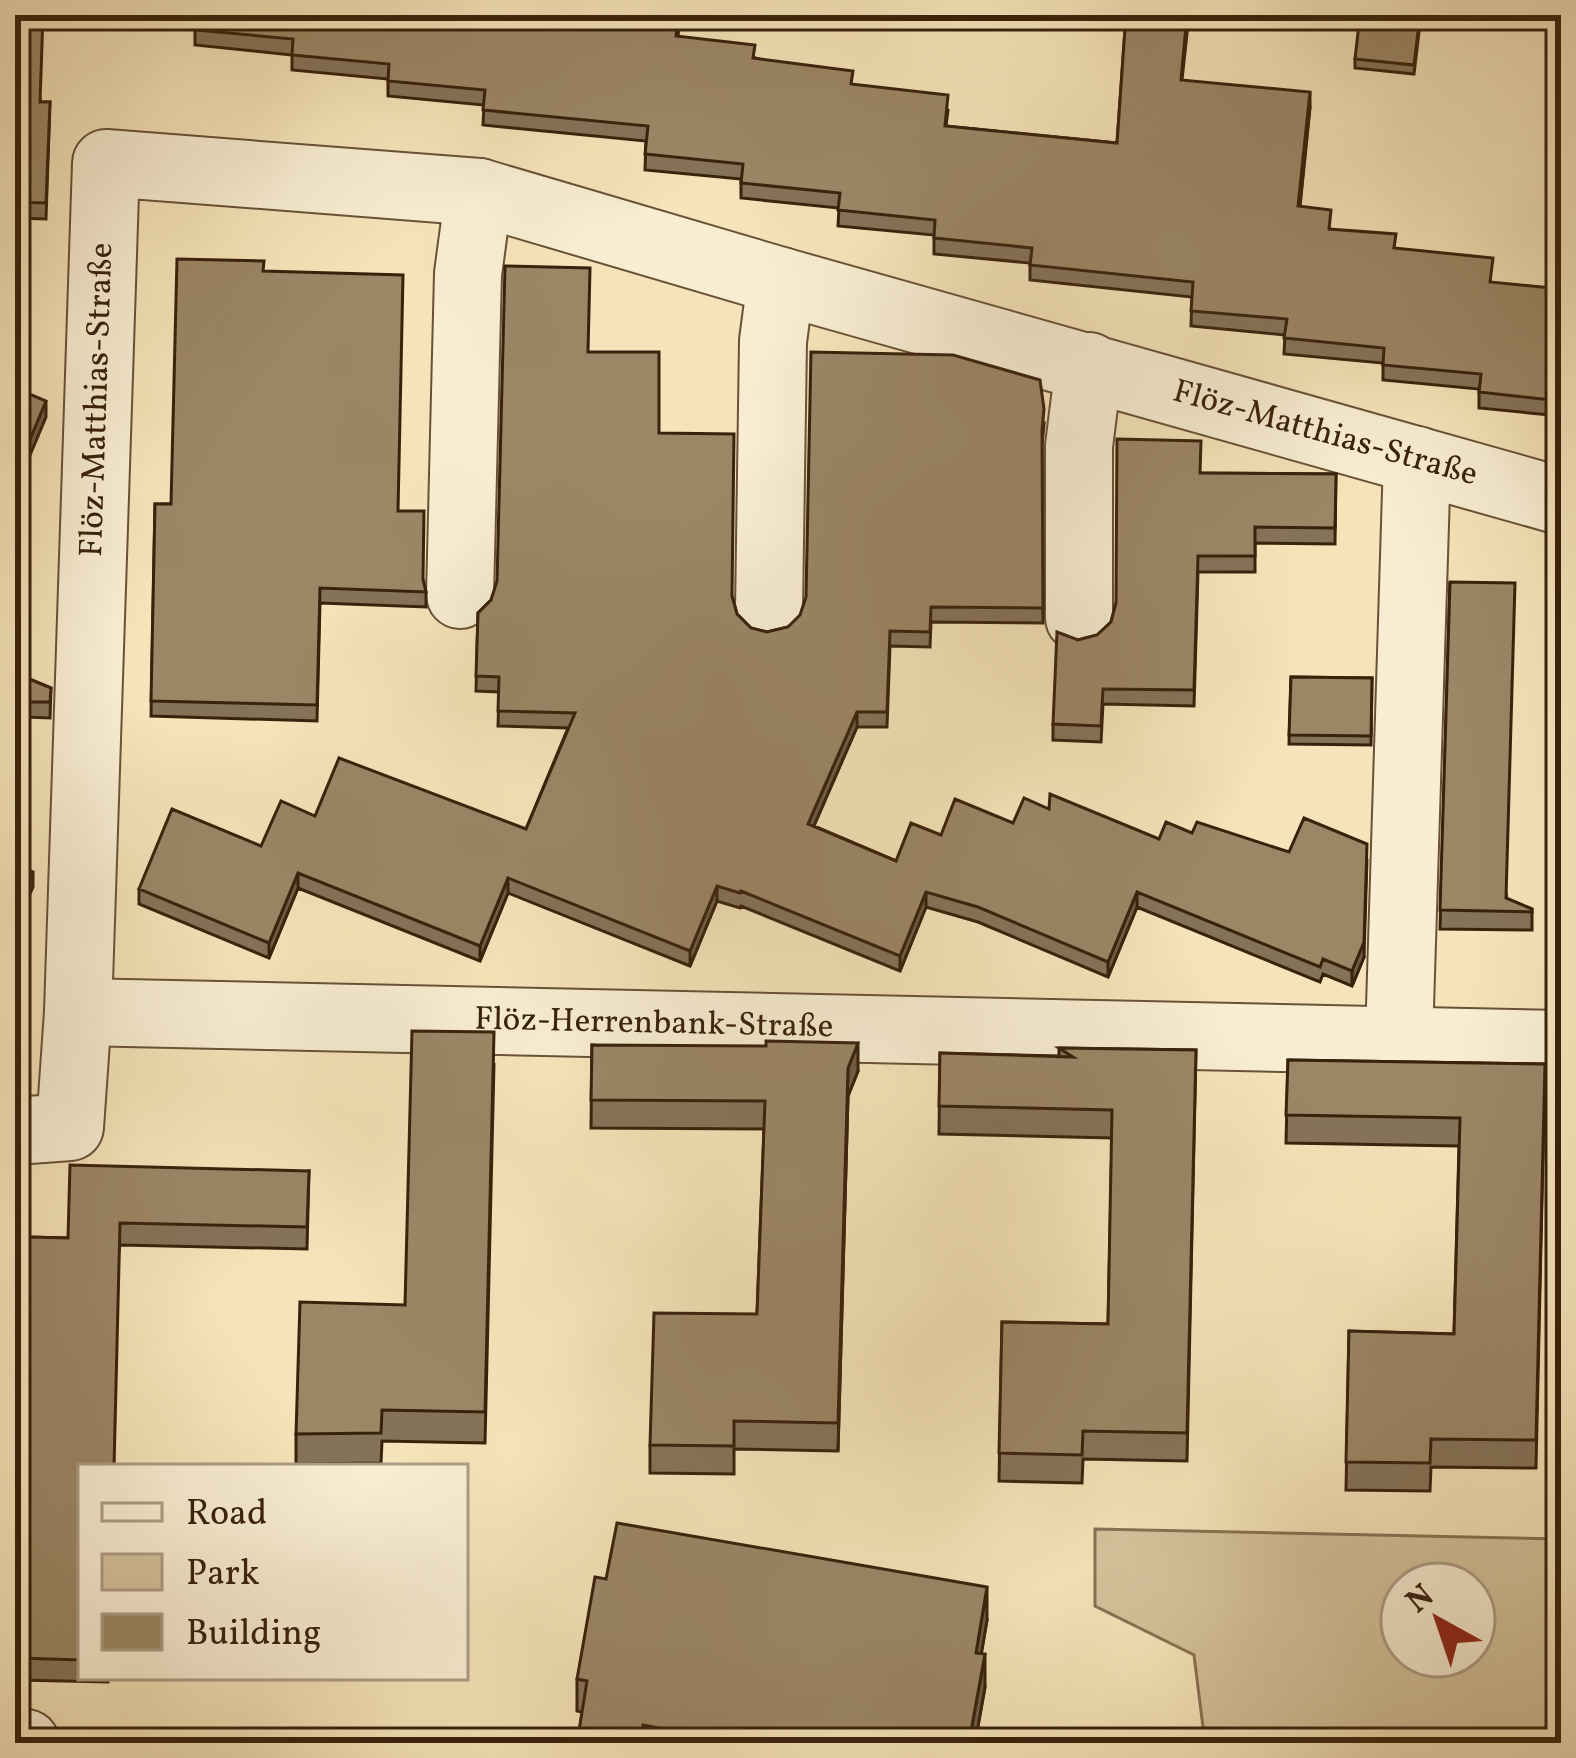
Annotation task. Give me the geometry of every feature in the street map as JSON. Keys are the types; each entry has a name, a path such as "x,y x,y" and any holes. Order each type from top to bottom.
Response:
{"street":[{"name":"Flöz-Matthias-Straße","path":"78,1012 106,163 479,192 1561,501"},
{"path":"460,596 468,274 479,192"},
{"path":"769,610 773,341 781,280"},
{"path":"1079,618 1079,446 1088,366"},
{"path":"1399,1039 1418,460"},
{"path":"15,1131 70,1127 78,1012"},
{"name":"Flöz-Herrenbank-Straße","path":"78,1012 1561,1044"},
{"path":"15,1742 26,1743"}],"green space":[{"path":"1095,1529 1561,1539 1561,1590 1546,1743 1205,1743 1194,1655 1095,1606"}],"building":[{"path":"15,15 43,15 40,102 50,102 46,203 15,202"},
{"path":"197,15 679,15 676,36 755,45 753,58 853,71 851,84 948,95 945,126 1117,143 1126,15 1187,15 1181,80 1310,92 1298,206 1331,210 1329,229 1396,234 1394,248 1493,258 1490,282 1561,289 1561,401 1479,392 1481,374 1383,365 1384,348 1284,338 1287,319 1191,311 1193,282 1030,265 1032,248 934,238 935,220 838,210 840,193 741,183 743,164 645,154 648,126 483,110 485,90 388,81 389,64 292,55 293,39 195,30"},
{"path":"1360,15 1420,15 1414,65 1355,59"},
{"path":"177,259 264,261 263,271 403,275 398,511 424,511 426,592 320,588 317,705 151,701 155,504 171,504"},
{"path":"505,266 590,268 588,352 659,352 659,433 734,434 732,596 737,614 751,628 767,632 788,627 800,615 806,597 811,352 953,355 1040,380 1044,409 1043,608 931,607 930,632 890,631 887,712 857,712 808,824 896,861 911,823 941,835 955,799 1013,823 1024,798 1049,809 1050,794 1159,839 1166,822 1192,833 1197,822 1289,852 1304,818 1367,844 1364,942 1352,971 1323,959 1320,967 1137,892 1108,962 978,907 926,892 900,956 741,891 717,886 690,951 508,878 480,946 298,873 269,943 139,889 172,809 261,846 281,801 315,816 339,758 526,829 575,713 498,711 499,677 476,676 478,613 491,600 497,581"},
{"path":"15,388 46,401 15,475"},
{"path":"1117,439 1201,441 1200,473 1336,474 1335,528 1255,527 1255,556 1198,556 1194,690 1103,689 1101,726 1053,724 1057,632 1078,640 1097,635 1111,622 1116,603"},
{"path":"1450,582 1515,583 1506,898 1532,912 1440,910"},
{"path":"15,673 51,688 50,702 24,702 15,724"},
{"path":"1291,677 1372,678 1371,736 1289,735"},
{"path":"15,864 33,872 15,913"},
{"path":"412,1031 494,1032 485,1412 382,1410 381,1433 296,1434 300,1302 405,1305"},
{"path":"766,1041 858,1043 848,1068 838,1423 734,1421 734,1446 650,1445 654,1313 757,1314 765,1101 591,1100 592,1045 766,1046"},
{"path":"1059,1048 1196,1050 1187,1433 1083,1431 1082,1455 999,1453 1002,1322 1108,1324 1112,1110 939,1106 940,1053 1073,1057"},
{"path":"1288,1060 1545,1064 1536,1440 1431,1439 1430,1463 1346,1462 1349,1331 1454,1334 1460,1118 1286,1115"},
{"path":"70,1165 309,1171 307,1227 120,1223 114,1464 78,1464 78,1660 18,1658 29,1237 68,1238"},
{"path":"617,1523 987,1587 976,1653 985,1654 969,1742 737,1743 643,1725 640,1743 578,1737 587,1681 577,1679 595,1577 606,1579"}]}
